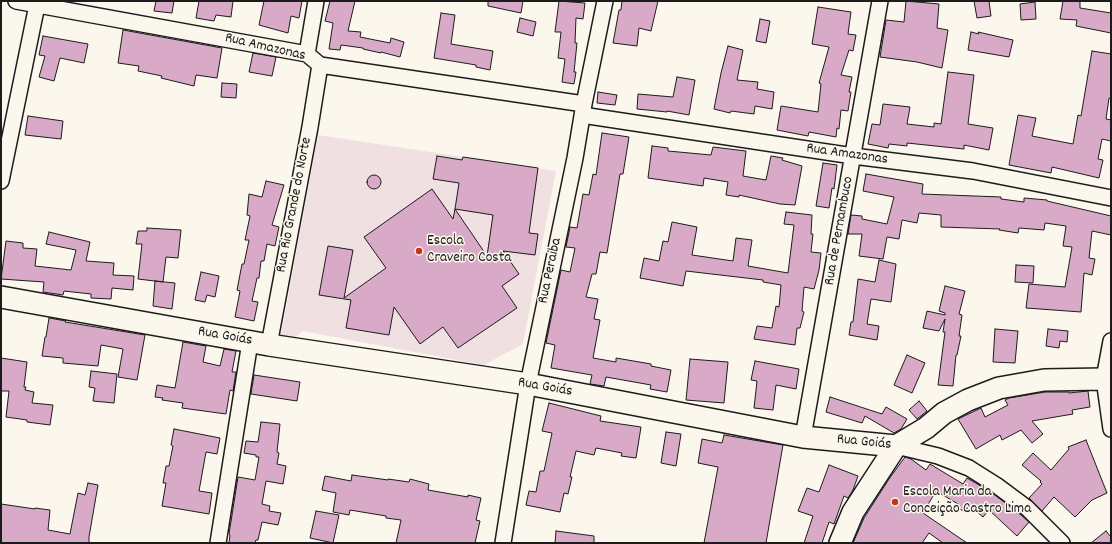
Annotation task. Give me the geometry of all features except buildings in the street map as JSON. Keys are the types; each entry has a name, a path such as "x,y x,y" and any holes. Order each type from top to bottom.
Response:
{"street":[{"name":"Rua Amazonas","path":"16,1 37,5 61,5 307,54 320,65 853,156 973,171 1111,198"},
{"path":"307,54 316,1"},
{"name":"Rua Peraiba","path":"503,543 528,384 606,1"},
{"name":"Rua de Pernambuco","path":"803,436 880,1"},
{"path":"1,181 37,5"},
{"name":"Rua Rio Grande do Norte","path":"218,543 259,344 310,127 320,65"},
{"name":"Rua Goiás","path":"1,297 259,344 528,384 803,436 896,446 938,456 968,468 996,484 1027,508 1062,543"},
{"path":"1111,341 1108,379 1111,429"},
{"path":"840,543 853,512 896,446 926,428 944,413 968,400 999,388 1044,380 1108,379"}],"shaded area":[{"name":"Escola Craveiro Costa","path":"318,135 556,171 523,344 484,365 302,331 295,338 281,335"}],"place":[{"name":"Escola Craveiro Costa","path":"419,251"},
{"name":"Escola Maria da Conceição Castro Lima","path":"895,502"}]}
